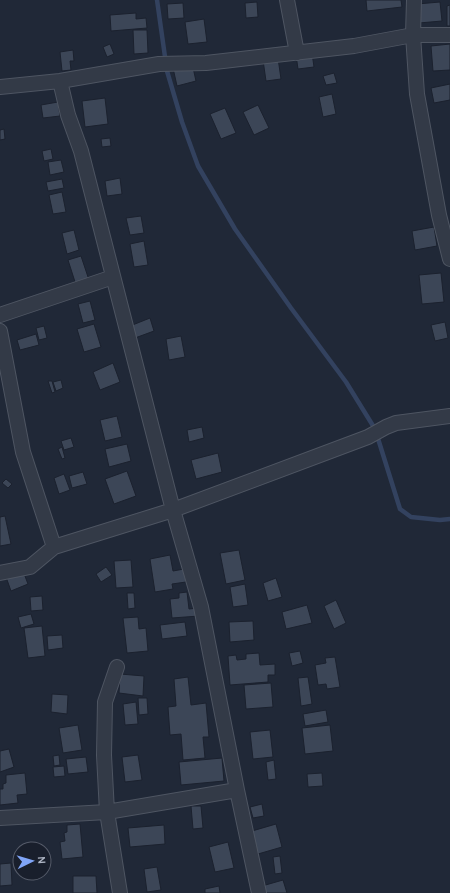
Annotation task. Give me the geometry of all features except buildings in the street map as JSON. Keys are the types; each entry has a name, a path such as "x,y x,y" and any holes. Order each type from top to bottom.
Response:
{"street":[{"path":"287,0 297,53"},
{"path":"414,0 413,35 417,94 439,215 450,259"},
{"path":"0,87 60,81 165,64 206,63 354,46 413,35 450,34"},
{"path":"60,81 68,115 82,151 173,510 201,607 259,893"},
{"path":"0,315 113,277"},
{"path":"0,331 23,452 54,547"},
{"path":"0,574 30,567 54,547 173,510 368,437 396,423 450,416"},
{"path":"117,666 105,702 104,755 107,812 120,893"},
{"path":"0,818 107,812 237,790"}],"waterway":[{"path":"157,0 167,71 182,122 198,166 235,229 346,382 375,429 400,509 411,517 440,520 450,519"}]}
